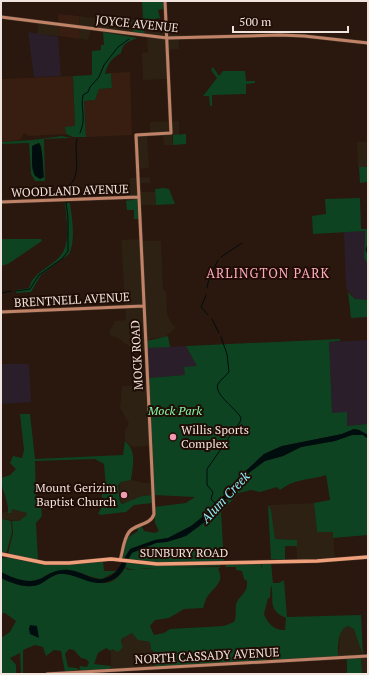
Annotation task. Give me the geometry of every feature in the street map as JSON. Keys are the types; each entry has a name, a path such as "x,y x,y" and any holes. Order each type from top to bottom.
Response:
{"main road":[{"path":"165,1 166,38"},
{"name":"JOYCE AVENUE","path":"1,17 166,38 280,35 304,36 368,44"},
{"name":"MOCK ROAD","path":"121,560 128,533 151,519 154,514 136,135 171,133 166,38"},
{"name":"WOODLAND AVENUE","path":"1,202 139,197"},
{"name":"BRENTNELL AVENUE","path":"1,312 144,306"},
{"name":"SUNBURY ROAD","path":"1,554 45,563 121,560 157,564 233,563 368,557"},
{"name":"NORTH CASSADY AVENUE","path":"47,674 368,656"}],"shaded area":[{"path":"58,14 79,16 80,39 59,36"},
{"path":"79,16 123,22 123,20 133,20 134,37 91,30 88,40 80,39"},
{"path":"38,22 59,25 59,36 37,34"},
{"path":"178,25 179,49 167,50 169,79 143,80 142,53 148,52 147,37 144,36 144,29"},
{"path":"28,32 58,37 61,76 34,77"},
{"path":"130,72 132,135 86,137 84,101 95,100 99,89 112,88 111,73"},
{"path":"73,76 75,127 65,127 66,134 29,136 24,133 20,140 1,142 1,79"},
{"path":"179,121 179,135 172,136 173,145 164,145 163,134 150,134 150,122"},
{"path":"147,134 149,168 138,169 136,135"},
{"path":"357,142 368,142 368,167 358,167"},
{"path":"150,177 150,183 139,183 139,192 155,192 156,205 139,205 136,201 126,201 124,188 130,187 130,178"},
{"path":"365,231 364,258 368,265 368,300 356,300 346,288 344,232"},
{"path":"142,239 143,241 161,241 163,289 166,292 167,313 170,321 176,328 165,337 150,339 147,351 130,352 130,347 116,337 111,336 109,332 115,321 126,320 121,240"},
{"path":"368,340 368,424 347,426 332,413 329,342"},
{"path":"186,346 198,366 185,375 148,378 147,348"},
{"path":"1,364 29,364 31,402 1,404"},
{"path":"149,385 151,446 132,447 125,441 125,430 129,424 120,408 122,386"},
{"path":"131,480 144,483 153,483 152,495 142,496 129,502 121,503 119,483"},
{"path":"314,503 317,532 333,532 335,559 297,561 296,540 275,539 268,505"},
{"path":"12,509 27,513 27,516 19,521 2,519 1,513 8,511 8,513"},
{"path":"348,626 354,629 360,643 361,655 368,655 368,674 362,674 361,657 338,657 340,633"},
{"path":"130,633 134,633 141,641 150,642 151,650 154,650 155,669 111,672 111,650 114,649 117,652 121,639"}],"green space":[{"path":"142,1 163,1 163,9 158,10 160,18 155,19 155,29 144,29 144,34 133,32 133,20 143,19"},
{"path":"103,32 137,38 125,44 121,53 113,59 107,67 105,74 111,73 112,88 99,89 95,100 84,101 86,137 73,137 66,134 65,127 75,126 73,76 92,75 92,51 101,50 101,45 104,45"},
{"path":"213,67 219,76 223,71 245,71 246,81 255,81 255,83 246,84 246,94 212,95 212,106 210,106 209,96 203,96 217,78 211,70"},
{"path":"186,134 186,144 173,145 173,135"},
{"path":"62,136 71,138 44,139 45,181 35,181 31,174 29,143 1,144 1,142","holes":["39,143 41,146 43,165 32,161 32,146"]},
{"path":"359,167 368,167 368,182 360,183"},
{"path":"155,189 169,189 175,204 156,205"},
{"path":"360,198 361,229 368,229 368,265 364,258 365,231 313,234 312,216 326,214 325,199"},
{"path":"137,199 139,219 134,219 134,210 127,210 126,201"},
{"path":"65,203 70,203 72,222 73,236 69,254 41,275 31,292 16,293 16,290 29,288 35,276 56,260 64,250 67,239"},
{"path":"1,239 41,239 42,241 8,264 1,266"},
{"path":"348,292 355,299 368,300 368,317 351,318"},
{"path":"168,336 170,347 147,348 147,341"},
{"name":"Mock Park","path":"340,339 340,341 329,342 332,413 347,412 347,426 368,424 368,435 354,429 342,434 282,446 264,454 237,479 229,491 218,500 204,517 191,526 168,538 155,540 130,549 124,559 123,557 127,538 138,531 137,527 141,525 144,531 155,533 159,531 155,523 154,507 186,503 195,497 154,495 148,378 185,375 184,367 197,366 186,346"},
{"path":"20,414 30,414 35,459 123,455 125,441 129,445 133,454 133,464 131,480 121,482 118,485 120,502 122,504 142,496 152,495 152,503 134,505 126,512 100,515 98,513 102,504 102,491 103,488 106,488 104,464 95,459 35,461 36,501 41,505 42,516 36,523 38,560 8,554 13,533 12,521 19,521 27,515 27,513 12,509 11,513 8,513 1,478 10,475 16,469 10,463 13,456 22,458 24,450"},
{"path":"352,435 363,435 368,439 368,535 333,538 333,532 317,532 314,503 330,500 326,475 296,482 285,486 280,490 277,487 260,492 251,490 239,493 221,512 224,562 155,563 128,560 131,553 136,550 156,543 181,538 199,526 234,492 250,472 265,461 283,456 301,447 335,441"},
{"path":"268,505 271,510 275,539 297,540 297,546 285,546 285,560 271,559"},
{"path":"1,514 2,519 11,521 12,532 7,551 5,553 1,552"},
{"path":"10,557 44,564 103,561 104,571 117,571 102,579 69,570 62,570 51,573 37,580 26,581 1,572 1,558"},
{"path":"127,562 149,565 221,566 130,569 125,567"},
{"path":"261,563 262,570 262,563 271,563 273,583 279,583 284,580 287,617 361,615 363,656 354,629 348,626 344,628 340,635 338,657 273,661 274,649 269,647 265,661 155,667 152,654 154,651 151,650 150,642 138,640 132,633 121,639 123,647 118,652 112,649 111,651 106,648 98,653 94,664 111,666 110,669 79,671 80,666 87,667 89,662 86,659 81,658 74,650 69,649 65,654 68,667 77,668 78,670 65,672 61,651 54,650 46,656 43,647 35,645 23,650 23,673 21,673 20,653 10,658 16,665 16,674 1,674 1,638 10,632 16,621 5,613 1,616 1,578 16,584 32,586 42,583 52,576 67,574 93,582 102,583 110,582 118,577 125,568 129,570 144,568 221,567 218,569 220,574 219,582 206,599 203,608 184,609 169,618 155,620 150,626 154,635 164,633 170,629 224,626 234,622 236,616 236,605 246,589 247,581 244,579 242,571 236,570 236,567 225,567 226,565","holes":["271,585 272,603 276,611 286,618 285,630 272,626 264,614 268,598 270,598"]},
{"path":"361,657 362,674 347,674 347,658"}],"water":[{"path":"39,143 42,154 44,177 40,179 35,176 32,161 32,146"},
{"name":"Alum Creek","path":"354,429 368,435 368,439 363,435 352,435 335,441 301,447 283,456 265,461 250,472 206,521 186,536 167,542 156,543 132,553 128,560 124,559 130,549 155,540 168,538 191,526 212,509 214,504 229,491 237,479 264,454 282,446 342,434"},
{"path":"123,561 127,562 119,575 110,581 100,583 94,583 65,574 52,576 42,583 32,586 16,584 1,578 1,572 21,580 31,581 37,580 54,572 64,570 78,572 92,578 101,579 109,577 114,573"},
{"path":"30,625 37,626 39,638 30,634"}],"waterway":[{"path":"80,133 83,122 83,95 88,92 90,87 99,77 104,65 118,47 129,39"},
{"path":"65,199 65,187 71,184 76,173 77,139"},
{"path":"16,291 30,289 39,275 62,259 68,251 68,218 66,202"},
{"path":"221,257 242,243"},
{"path":"368,245 366,249 368,255"},
{"path":"207,288 209,278 218,260"},
{"path":"1,293 11,291"},
{"path":"206,295 201,307 208,315"},
{"path":"212,319 219,333"},
{"name":"Alum Creek","path":"215,503 211,499 213,492 207,485 207,469 240,422 241,418 239,414 222,397 217,388 219,382 229,372 227,354 221,337"}],"place":[{"name":"Willis Sports Complex","path":"173,437"},
{"name":"Mount Gerizim Baptist Church","path":"124,495"}],"district":[{"name":"ARLINGTON PARK","path":"268,273"}]}
